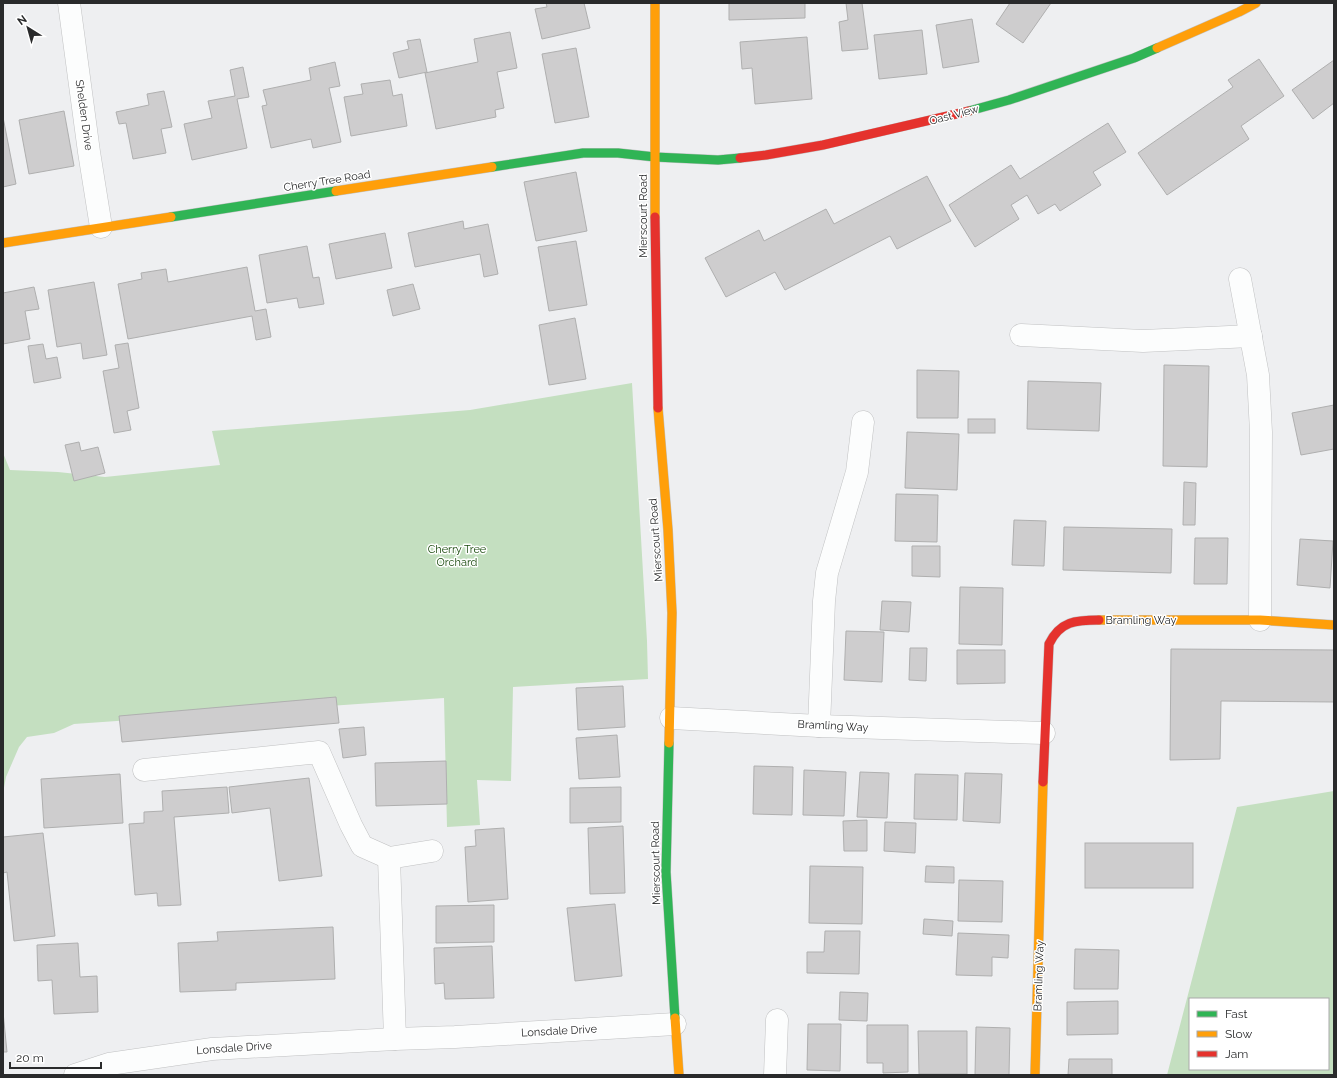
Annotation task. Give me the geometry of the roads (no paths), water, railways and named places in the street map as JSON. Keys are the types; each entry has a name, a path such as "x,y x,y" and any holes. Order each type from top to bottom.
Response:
{"street":[{"name":"Shelden Drive","path":"69,3 89,152 101,227"},
{"name":"Mierscourt Road","path":"655,3 655,266 657,401 672,596 671,718 668,770 666,872 679,1075"},
{"name":"Oast View","path":"656,157 718,160 766,155 823,145 960,114 1009,100 1134,58 1243,6"},
{"name":"Cherry Tree Road","path":"3,243 583,153 618,152 656,157"},
{"path":"1240,279 1258,375 1261,432 1260,620"},
{"path":"1021,335 1143,341 1251,336"},
{"path":"820,726 823,609 827,573 857,472 863,422"},
{"name":"Bramling Way","path":"1035,1075 1044,733 1049,644 1053,633 1061,626 1072,622 1086,620 1260,620 1334,625"},
{"name":"Bramling Way","path":"671,718 820,726 1044,733"},
{"path":"144,770 319,752 351,825 362,846 389,858 432,851"},
{"path":"389,858 395,1039"},
{"path":"775,1075 777,1020"},
{"name":"Lonsdale Drive","path":"75,1075 110,1064 212,1049 395,1039 455,1038 675,1024"}],"park label":[{"name":"Cherry Tree Orchard","path":"457,555"}]}
